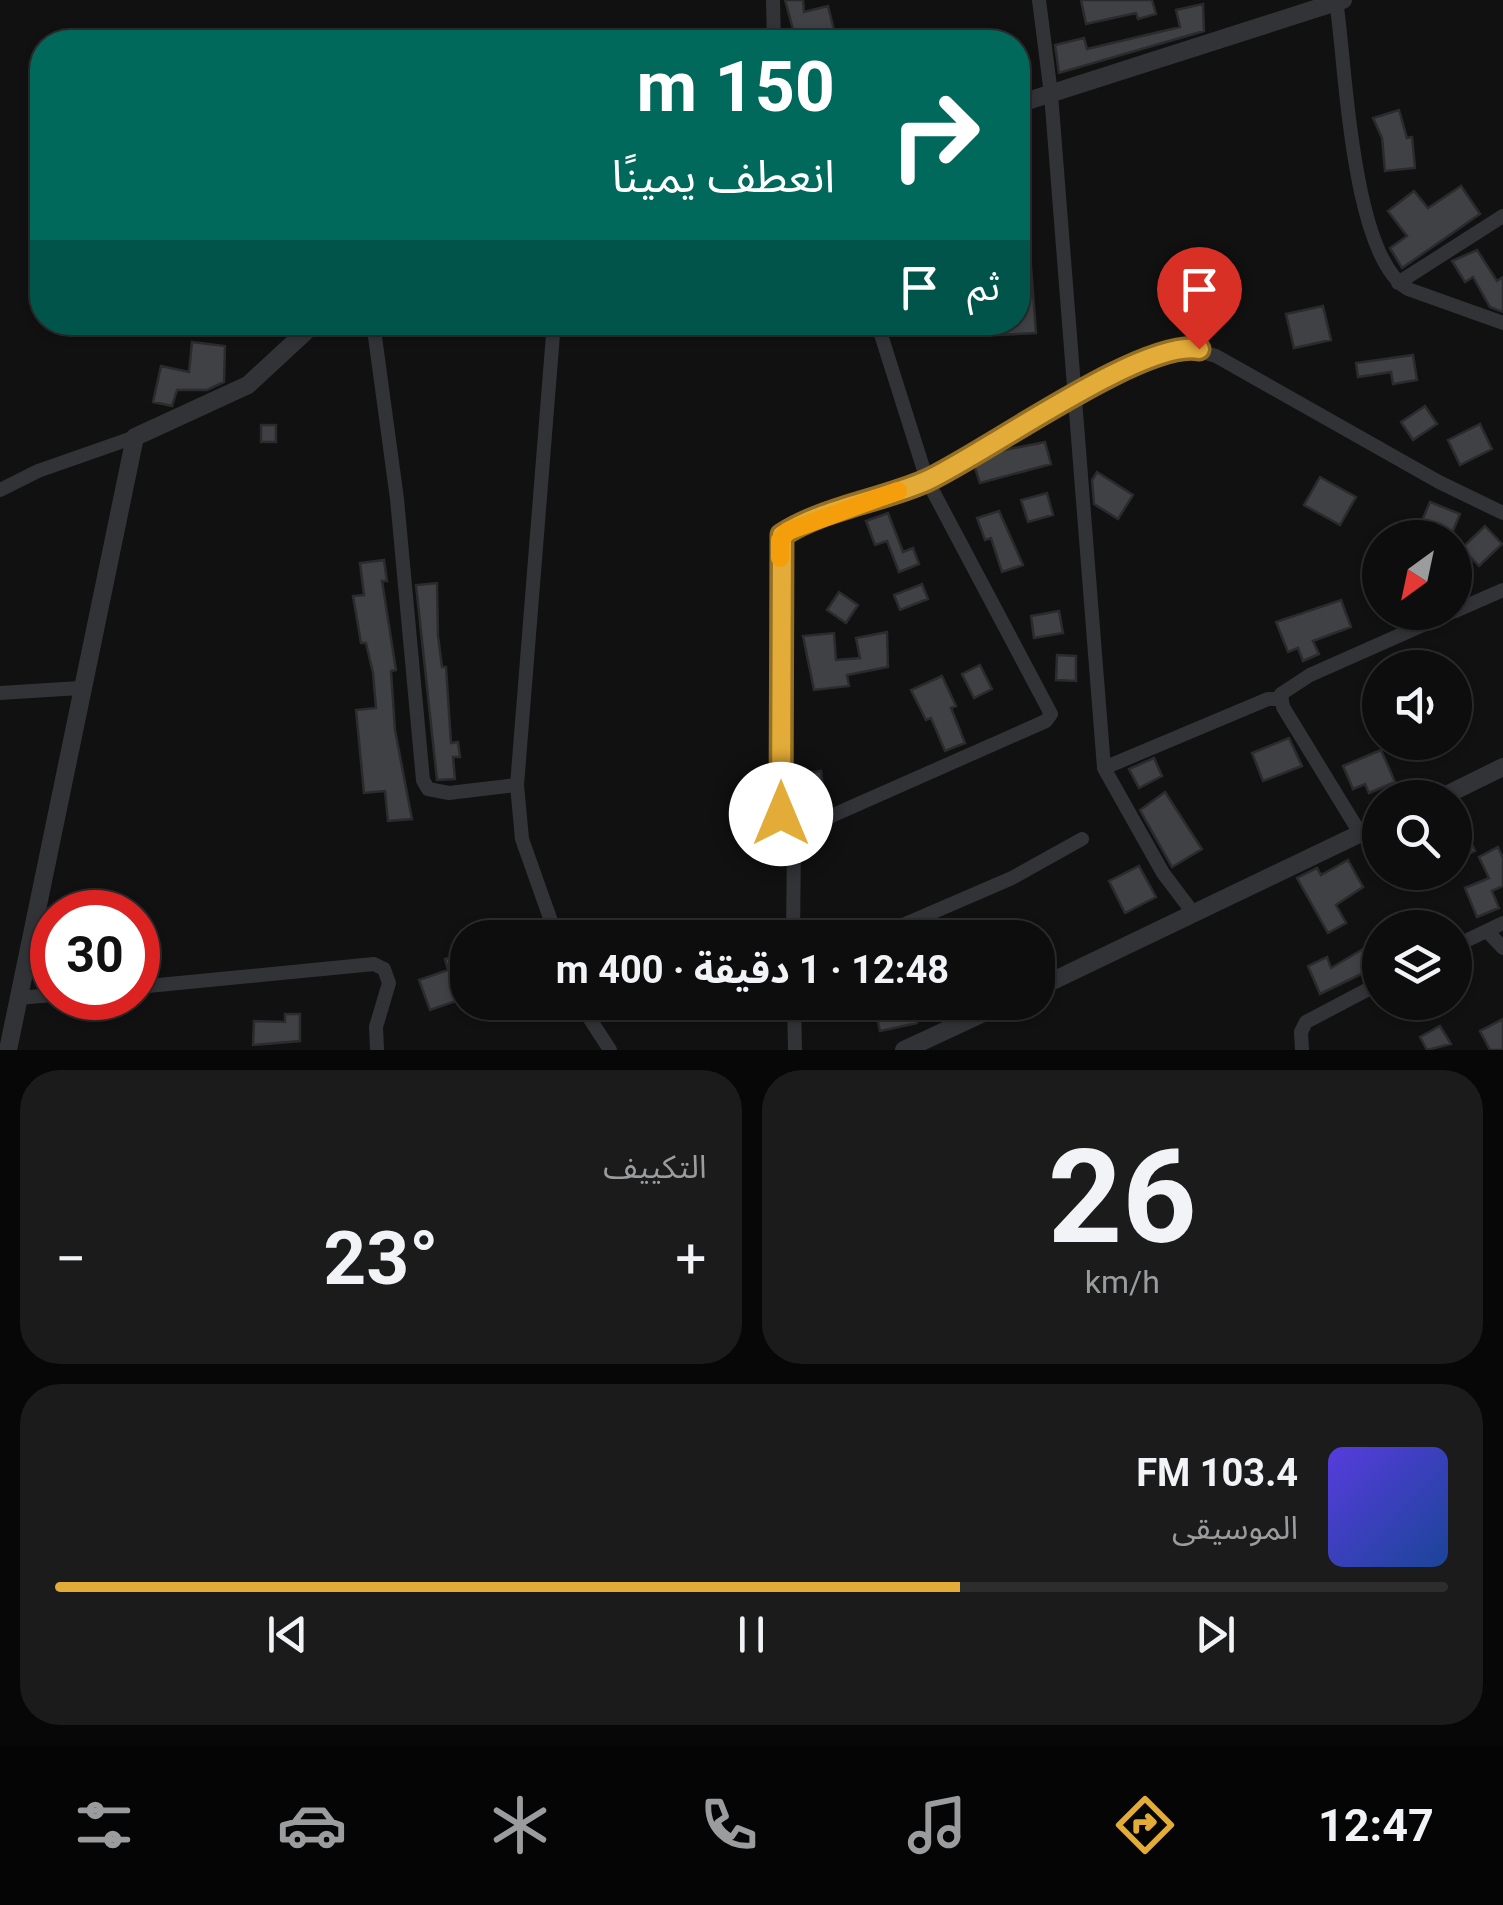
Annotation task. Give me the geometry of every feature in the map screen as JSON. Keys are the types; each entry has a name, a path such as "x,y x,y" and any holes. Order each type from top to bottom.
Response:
{"street":[{"path":"773,0 774,30"},
{"path":"1039,0 1051,94 1104,768 1163,873 1194,914"},
{"path":"1030,100 1339,1 1368,225 1376,251 1398,283 1503,323"},
{"path":"1398,283 1503,216"},
{"path":"0,490 135,437 248,386 302,335"},
{"path":"375,335 397,499 423,780 428,789 440,794 517,785"},
{"path":"551,920 522,838 517,785 553,335"},
{"path":"794,842 806,826 1049,718 1046,702 927,480 881,335"},
{"path":"793,920 794,842 784,828 781,814 780,540 788,531 927,480 1073,395 1170,351 1199,349 1503,513"},
{"path":"8,1050 135,437"},
{"path":"1472,604 1503,590"},
{"path":"1055,980 1360,833 1281,698 1283,691 1310,675 1412,630"},
{"path":"0,693 80,688"},
{"path":"1104,768 1268,699 1281,698"},
{"path":"1472,782 1503,767"},
{"path":"915,920 1012,878 1082,839"},
{"path":"1472,938 1503,922"},
{"path":"1487,930 1503,948"},
{"path":"160,986 374,964 384,969 388,983 376,1027 377,1050"},
{"path":"1302,1050 1301,1032 1306,1022 1362,992"},
{"path":"19,998 30,997"},
{"path":"591,1020 610,1050"},
{"path":"794,1020 795,1050"},
{"path":"904,1050 968,1020"}],"building":[{"path":"785,0 803,0 804,12 828,6 834,30 793,30"},
{"path":"1081,0 1152,0 1156,14 1138,19 1136,13 1086,24"},
{"path":"1203,4 1204,31 1059,73 1055,45 1084,38 1087,49 1180,27 1176,10"},
{"path":"1399,110 1407,138 1412,137 1415,168 1385,171 1382,138 1373,118"},
{"path":"1461,186 1480,214 1402,268 1390,248 1407,236 1388,211 1414,191 1428,208"},
{"path":"1477,250 1497,281 1503,277 1503,312 1490,307 1473,277 1465,282 1452,261"},
{"path":"1030,253 1036,333 1030,333"},
{"path":"1323,306 1331,340 1294,348 1286,314"},
{"path":"192,342 225,346 224,382 207,390 177,390 172,406 153,402 161,366 189,372"},
{"path":"1413,355 1417,380 1393,384 1391,372 1358,377 1356,363"},
{"path":"1425,406 1437,424 1413,440 1401,422"},
{"path":"1480,424 1492,449 1460,465 1448,440"},
{"path":"261,425 276,425 276,442 261,442"},
{"path":"1045,442 1051,464 980,483 974,465 999,451"},
{"path":"1097,472 1133,495 1118,519 1094,504 1092,480"},
{"path":"1320,477 1356,497 1340,525 1304,505"},
{"path":"1047,493 1053,515 1028,522 1021,500"},
{"path":"1430,502 1460,514 1458,520 1422,520"},
{"path":"999,511 1023,565 1002,572 991,538 985,540 977,518"},
{"path":"888,513 903,552 913,548 919,564 899,572 887,541 875,545 866,521"},
{"path":"1485,526 1502,544 1479,566 1472,559 1472,538"},
{"path":"384,560 387,581 382,581 396,670 391,671 395,730 412,819 388,821 385,791 364,793 356,710 376,708 373,673 366,643 361,643 353,596 364,595 360,563"},
{"path":"437,583 438,636 442,667 446,667 451,743 458,742 460,757 453,757 455,779 437,780 416,585"},
{"path":"922,584 928,599 900,610 894,595"},
{"path":"839,592 858,605 846,623 827,610"},
{"path":"1341,600 1351,627 1313,641 1319,654 1303,661 1298,648 1288,652 1276,622"},
{"path":"1059,611 1063,633 1034,638 1031,616"},
{"path":"887,632 888,667 847,675 849,686 814,690 803,636 834,633 836,660 860,658 856,638"},
{"path":"1057,655 1076,656 1076,681 1056,680"},
{"path":"980,665 992,689 974,698 962,674"},
{"path":"942,676 956,706 951,708 965,743 945,751 931,718 926,720 911,690"},
{"path":"1289,738 1302,766 1263,781 1252,753"},
{"path":"1154,758 1162,776 1139,788 1129,769"},
{"path":"1362,758 1385,760 1394,780 1362,780 1362,785 1353,789 1343,766"},
{"path":"821,771 825,803 792,807 791,775"},
{"path":"1165,792 1202,849 1172,867 1140,810"},
{"path":"1498,847 1503,858 1503,886 1492,891 1499,908 1477,917 1466,890 1489,878 1479,857"},
{"path":"1348,860 1362,885 1336,905 1346,923 1328,933 1297,878 1317,868 1321,875"},
{"path":"1139,866 1156,897 1125,913 1109,881"},
{"path":"1362,950 1362,974 1320,994 1308,966 1327,957 1331,968"},
{"path":"450,957 450,1003 430,1010 419,980 448,970 445,959"},
{"path":"285,1014 300,1014 300,1041 253,1045 254,1021 285,1022"},
{"path":"1503,1019 1503,1050 1490,1050 1480,1031"},
{"path":"878,1020 916,1020 917,1023 880,1031"},
{"path":"1440,1026 1451,1044 1427,1050 1420,1037"}],"slow traffic":[{"path":"780,558 780,540 788,531 898,491"}],"route":[{"path":"781,814 782,535 927,480 1073,395 1170,351 1199,349"}]}
